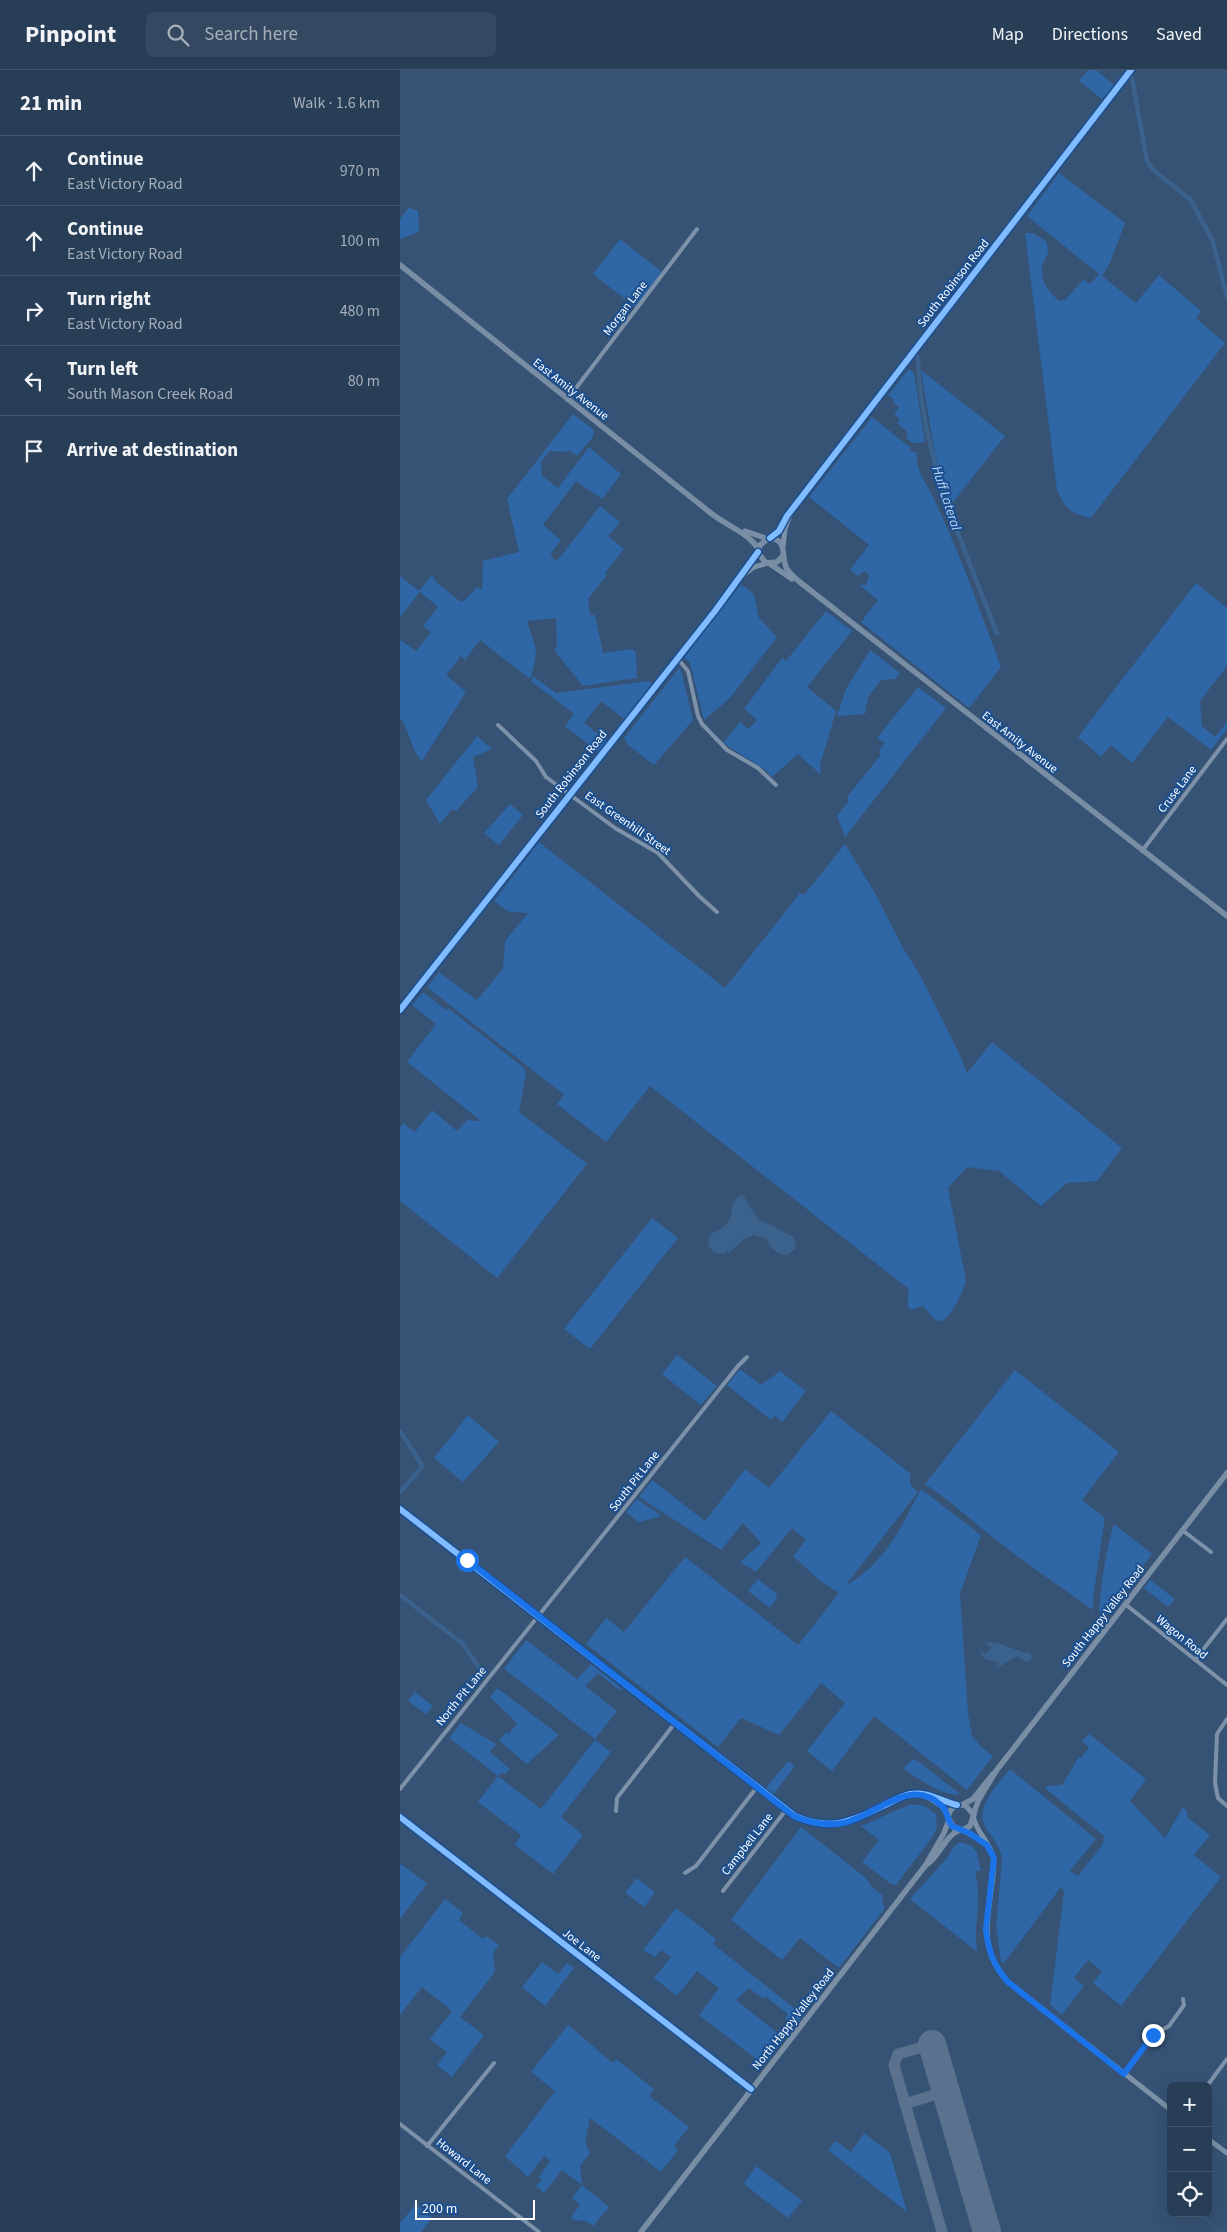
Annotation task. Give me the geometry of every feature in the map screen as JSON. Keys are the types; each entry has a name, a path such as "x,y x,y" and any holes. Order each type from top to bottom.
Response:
{"main road":[{"name":"East Amity Avenue","path":"400,265 568,400 731,527 750,537 758,550"},
{"name":"East Amity Avenue","path":"731,527 769,538"},
{"path":"769,538 778,540 783,547 783,556 778,562 769,563 762,560 758,550 762,542 769,538"},
{"name":"East Amity Avenue","path":"783,556 787,569 801,584"},
{"name":"East Amity Avenue","path":"769,563 801,584 1227,916"},
{"name":"South Happy Valley Road","path":"996,1771 1227,1473"},
{"path":"996,1771 978,1802 970,1826 961,1830 952,1826 949,1819 950,1810 973,1799 988,1778 996,1771"},
{"path":"960,1805 970,1808 974,1817"},
{"name":"North Happy Valley Road","path":"641,2232 925,1866 944,1833 949,1819"},
{"name":"North Happy Valley Road","path":"925,1866 934,1858 948,1838 961,1830"}],"street":[{"name":"South Robinson Road","path":"769,538 779,531 787,516 1131,70"},
{"name":"Morgan Lane","path":"568,400 697,229"},
{"name":"South Robinson Road","path":"783,547 785,529 793,510"},
{"name":"South Robinson Road","path":"400,1010 743,574 758,550"},
{"name":"South Robinson Road","path":"743,574 754,567 769,563"},
{"path":"677,658 688,671 698,716 702,724 727,750 758,768 776,785"},
{"name":"East Greenhill Street","path":"498,725 536,761 546,777 616,828 658,853 717,912"},
{"name":"Cruse Lane","path":"1142,851 1227,739"},
{"name":"South Pit Lane","path":"539,1617 747,1357"},
{"path":"400,1509 786,1810 813,1823 833,1824 853,1820 904,1796 924,1794 960,1805"},
{"path":"1182,1530 1210,1552"},
{"name":"Wagon Road","path":"1125,1604 1227,1685"},
{"name":"North Pit Lane","path":"400,1789 539,1617"},
{"path":"1195,1660 1227,1619"},
{"path":"1227,1718 1217,1734 1215,1783 1218,1798 1227,1806"},
{"path":"616,1811 617,1798 675,1723"},
{"path":"685,1873 696,1866 757,1787"},
{"path":"924,1794 943,1807 949,1819"},
{"name":"Campbell Lane","path":"723,1890 786,1810"},
{"name":"Joe Lane","path":"400,1817 751,2089"},
{"path":"974,1817 977,1830 994,1858 986,1929 988,1946 996,1967 1008,1982 1167,2107"},
{"path":"961,1830 987,1845"},
{"path":"1124,2074 1153,2035 1168,2026 1184,2005 1183,1999"},
{"path":"1210,2082 1227,2059"},
{"path":"427,2146 494,2063"},
{"name":"Howard Lane","path":"400,2124 539,2232"},
{"path":"1212,2142 1227,2153"}],"shaded area":[{"path":"1088,70 1096,70 1114,85 1102,99 1079,81"},
{"path":"1059,173 1125,223 1110,263 1102,276 1136,303 1159,275 1201,311 1196,318 1225,343 1091,518 1070,510 1063,502 1057,490 1025,233 1033,233 1047,242 1048,254 1042,267 1043,279 1049,290 1059,301 1065,300 1084,279 1090,284 1099,274 1027,216"},
{"path":"409,207 418,210 419,232 400,239 400,219"},
{"path":"620,239 662,272 635,307 593,274"},
{"path":"909,369 914,373 925,442 913,443 907,438 907,432 897,423 900,419 894,414 899,407 893,403 894,400 888,395"},
{"path":"921,370 1005,436 950,506 935,455"},
{"path":"573,414 594,430 593,437 577,456 568,450 565,452 550,451 541,462 542,476 558,488 589,447 621,474 602,499 576,481 543,525 561,540 550,555 557,561 600,506 620,522 608,536 624,549 588,599 590,615 595,615 603,653 632,649 636,652 637,678 583,686 555,651 557,644 556,618 527,621 536,649 530,679 480,640 465,660 461,656 446,675 466,692 422,761 418,757 404,723 400,718 400,640 416,651 431,632 423,626 438,607 420,592 400,617 400,576 419,591 432,575 437,583 461,602 477,587 482,590 483,561 519,552 507,499"},
{"path":"872,417 911,448 909,450 917,453 920,472 952,540 1001,667 969,708 861,622 878,600 859,585 866,585 869,575 864,571 858,576 850,570 869,545 809,497"},
{"path":"1196,583 1227,608 1227,666 1200,701 1202,726 1215,737 1227,722 1227,729 1211,750 1168,717 1132,763 1111,745 1101,757 1078,737"},
{"path":"741,584 754,594 759,618 777,637 730,698 704,720 690,663 684,658"},
{"path":"826,611 852,631 807,687 836,711 820,765 821,775 798,754 772,777 764,769 723,743 740,722 749,729 757,720 744,709 782,658 786,661"},
{"path":"870,650 900,673 895,679 881,680 868,697 865,714 837,716 846,689"},
{"path":"679,668 693,720 654,765 628,745 624,738"},
{"path":"533,676 556,693 649,681 652,683 624,719 601,701 584,723 607,741 598,752 565,726 574,714 531,681"},
{"path":"918,687 946,708 845,837 837,816 849,801 847,797 880,756 879,750 885,743 877,738"},
{"path":"477,736 492,749 473,757 478,787 456,811 452,809 440,824 426,800"},
{"path":"510,804 523,815 499,845 484,833"},
{"path":"539,842 725,988 800,893 804,895 845,844 875,893 902,946 920,975 967,1073 992,1042 1122,1148 1097,1181 1067,1183 1041,1206 999,1171 967,1167 948,1188 966,1281 957,1303 942,1321 935,1320 923,1306 912,1310 908,1307 908,1293 910,1290 650,1086 606,1142 557,1104 564,1095 427,987 439,972 477,1000 503,969 505,941 528,913 509,912 494,901"},
{"path":"423,992 446,1010 448,1008 523,1067 526,1072 519,1112 587,1164 497,1278 400,1201 400,1128 403,1123 415,1132 432,1110 457,1131 467,1120 481,1121 407,1062 436,1024 412,1005"},
{"path":"740,1195 743,1195 759,1220 774,1226 794,1238 796,1248 788,1255 780,1254 772,1248 765,1238 753,1235 743,1240 729,1253 726,1249 726,1253 717,1254 713,1252 708,1245 711,1234 725,1226 730,1219 733,1203"},
{"path":"652,1218 678,1238 590,1349 564,1329"},
{"path":"677,1355 717,1386 701,1405 662,1374"},
{"path":"740,1369 761,1385 780,1371 806,1391 782,1422 775,1415 771,1420 727,1385"},
{"path":"1015,1370 1119,1452 1082,1500 1105,1518 1093,1610 1012,1552 925,1484"},
{"path":"831,1411 911,1474 911,1484 918,1492 845,1586 859,1577 891,1544 921,1489 981,1535 960,1594 968,1713 972,1736 981,1747 993,1756 967,1790 874,1716 832,1771 807,1751 845,1703 821,1683 779,1735 741,1718 718,1747 586,1644 606,1618 624,1632 685,1557 798,1645 839,1593 820,1581 793,1556 806,1540 792,1528 756,1572 740,1562 761,1543 743,1523 721,1550 639,1497 652,1480 705,1521 745,1469 769,1488"},
{"path":"468,1415 499,1442 463,1482 434,1458"},
{"path":"637,1499 662,1516 639,1522 626,1512"},
{"path":"1114,1524 1152,1554 1105,1615 1099,1610 1106,1556"},
{"path":"758,1579 776,1593 777,1598 770,1608 748,1591"},
{"path":"1150,1580 1175,1599 1168,1607 1144,1588"},
{"path":"526,1640 577,1679 591,1664 621,1688 619,1690 598,1673 585,1686 617,1711 595,1739 504,1669"},
{"path":"984,1642 997,1643 1026,1653 1029,1652 1032,1656 1030,1661 1026,1662 1017,1656 996,1669 998,1662 987,1660 981,1655 980,1650 985,1654 992,1648"},
{"path":"497,1688 559,1735 527,1764 499,1741 506,1732 509,1734 517,1723 490,1697"},
{"path":"415,1692 433,1706 426,1714 408,1701"},
{"path":"461,1723 496,1744 490,1752 510,1769 505,1774 501,1773 498,1776 449,1738"},
{"path":"1089,1734 1146,1779 1130,1801 1165,1838 1183,1807 1187,1811 1187,1817 1210,1835 1194,1855 1221,1877 1121,2006 1093,1983 1102,1971 1088,1960 1074,1978 1084,1986 1062,2015 1050,2005 1064,1892 1061,1887 1004,1963 1001,1961 996,1927 1002,1859 998,1846 986,1828 983,1812 989,1796 1010,1769 1096,1839 1070,1871 1078,1876 1103,1844 1104,1836 1046,1789 1046,1786 1062,1785 1079,1757 1081,1758 1089,1747 1082,1741"},
{"path":"595,1740 611,1752 561,1817 583,1835 553,1874 515,1845 521,1835 478,1802 498,1776 541,1809"},
{"path":"913,1759 960,1794 946,1793 939,1790 903,1768"},
{"path":"788,1761 795,1766 774,1794 766,1788"},
{"path":"911,1804 925,1806 936,1814 937,1828 896,1885 891,1884 862,1862 879,1840 861,1826"},
{"path":"801,1827 866,1878 871,1886 883,1896 882,1901 885,1908 839,1968 800,1938 782,1960 731,1920"},
{"path":"960,1842 972,1846 977,1852 981,1871 976,1871 978,1897 976,1951 910,1899 947,1858 954,1846"},
{"path":"400,1865 427,1884 400,1919"},
{"path":"637,1878 655,1892 644,1907 625,1893"},
{"path":"445,1899 463,1913 459,1920 483,1939 486,1936 499,1945 493,1953 495,1972 460,2017 484,2035 452,2077 437,2065 447,2052 430,2039 452,2011 422,1987 400,2015 400,1957"},
{"path":"676,1908 716,1939 713,1944 803,2015 795,2026 785,2018 788,2014 766,1997 764,1999 749,1988 736,2000 785,2039 764,2065 699,2015 719,1988 697,1971 677,1996 654,1978 671,1957 661,1950 655,1957 643,1950"},
{"path":"542,1962 558,1974 567,1963 574,1968 545,2006 522,1987"},
{"path":"568,2025 613,2063 616,2059 654,2089 649,2096 689,2127 674,2146 678,2150 661,2172 590,2118 585,2143 590,2153 580,2166 582,2185 562,2170 544,2193 536,2186 542,2179 539,2177 550,2161 544,2156 528,2177 505,2156 555,2091 531,2072"},
{"path":"864,2133 890,2153 907,2212 828,2150 836,2141 851,2152"},
{"path":"756,2166 802,2201 788,2218 744,2184"},
{"path":"582,2185 609,2207 593,2226 586,2221 573,2220 571,2217 580,2205 572,2198"},
{"path":"416,2204 432,2218 421,2232 400,2232 400,2223"}],"waterway":[{"path":"1132,78 1147,161 1153,170 1191,200 1213,242 1227,297"},
{"name":"Huff Lateral","path":"918,357 926,428 935,463 958,532 997,633"},
{"path":"400,1431 422,1465 400,1492"},
{"path":"400,1595 463,1644 484,1675"},
{"path":"1204,2217 1219,2232"}],"taxiway":[{"path":"934,2049 923,2047 898,2054 894,2065 942,2232"},
{"path":"905,2104 946,2091"}],"runway":[{"path":"932,2044 987,2232"}],"cycle path":[{"path":"770,538 779,531 787,516 1131,70"},
{"path":"400,1010 715,611 758,552"},
{"path":"400,1509 795,1816 808,1821 831,1824 852,1820 903,1796 916,1793 957,1805"},
{"path":"400,1817 751,2089"}],"route":[{"path":"467,1560 794,1816 813,1823 843,1823 910,1794 924,1794 938,1803 943,1807 949,1823 955,1829 963,1830 975,1836 991,1850 994,1866 986,1929 987,1940 991,1957 1008,1982 1124,2074 1153,2035"}]}
